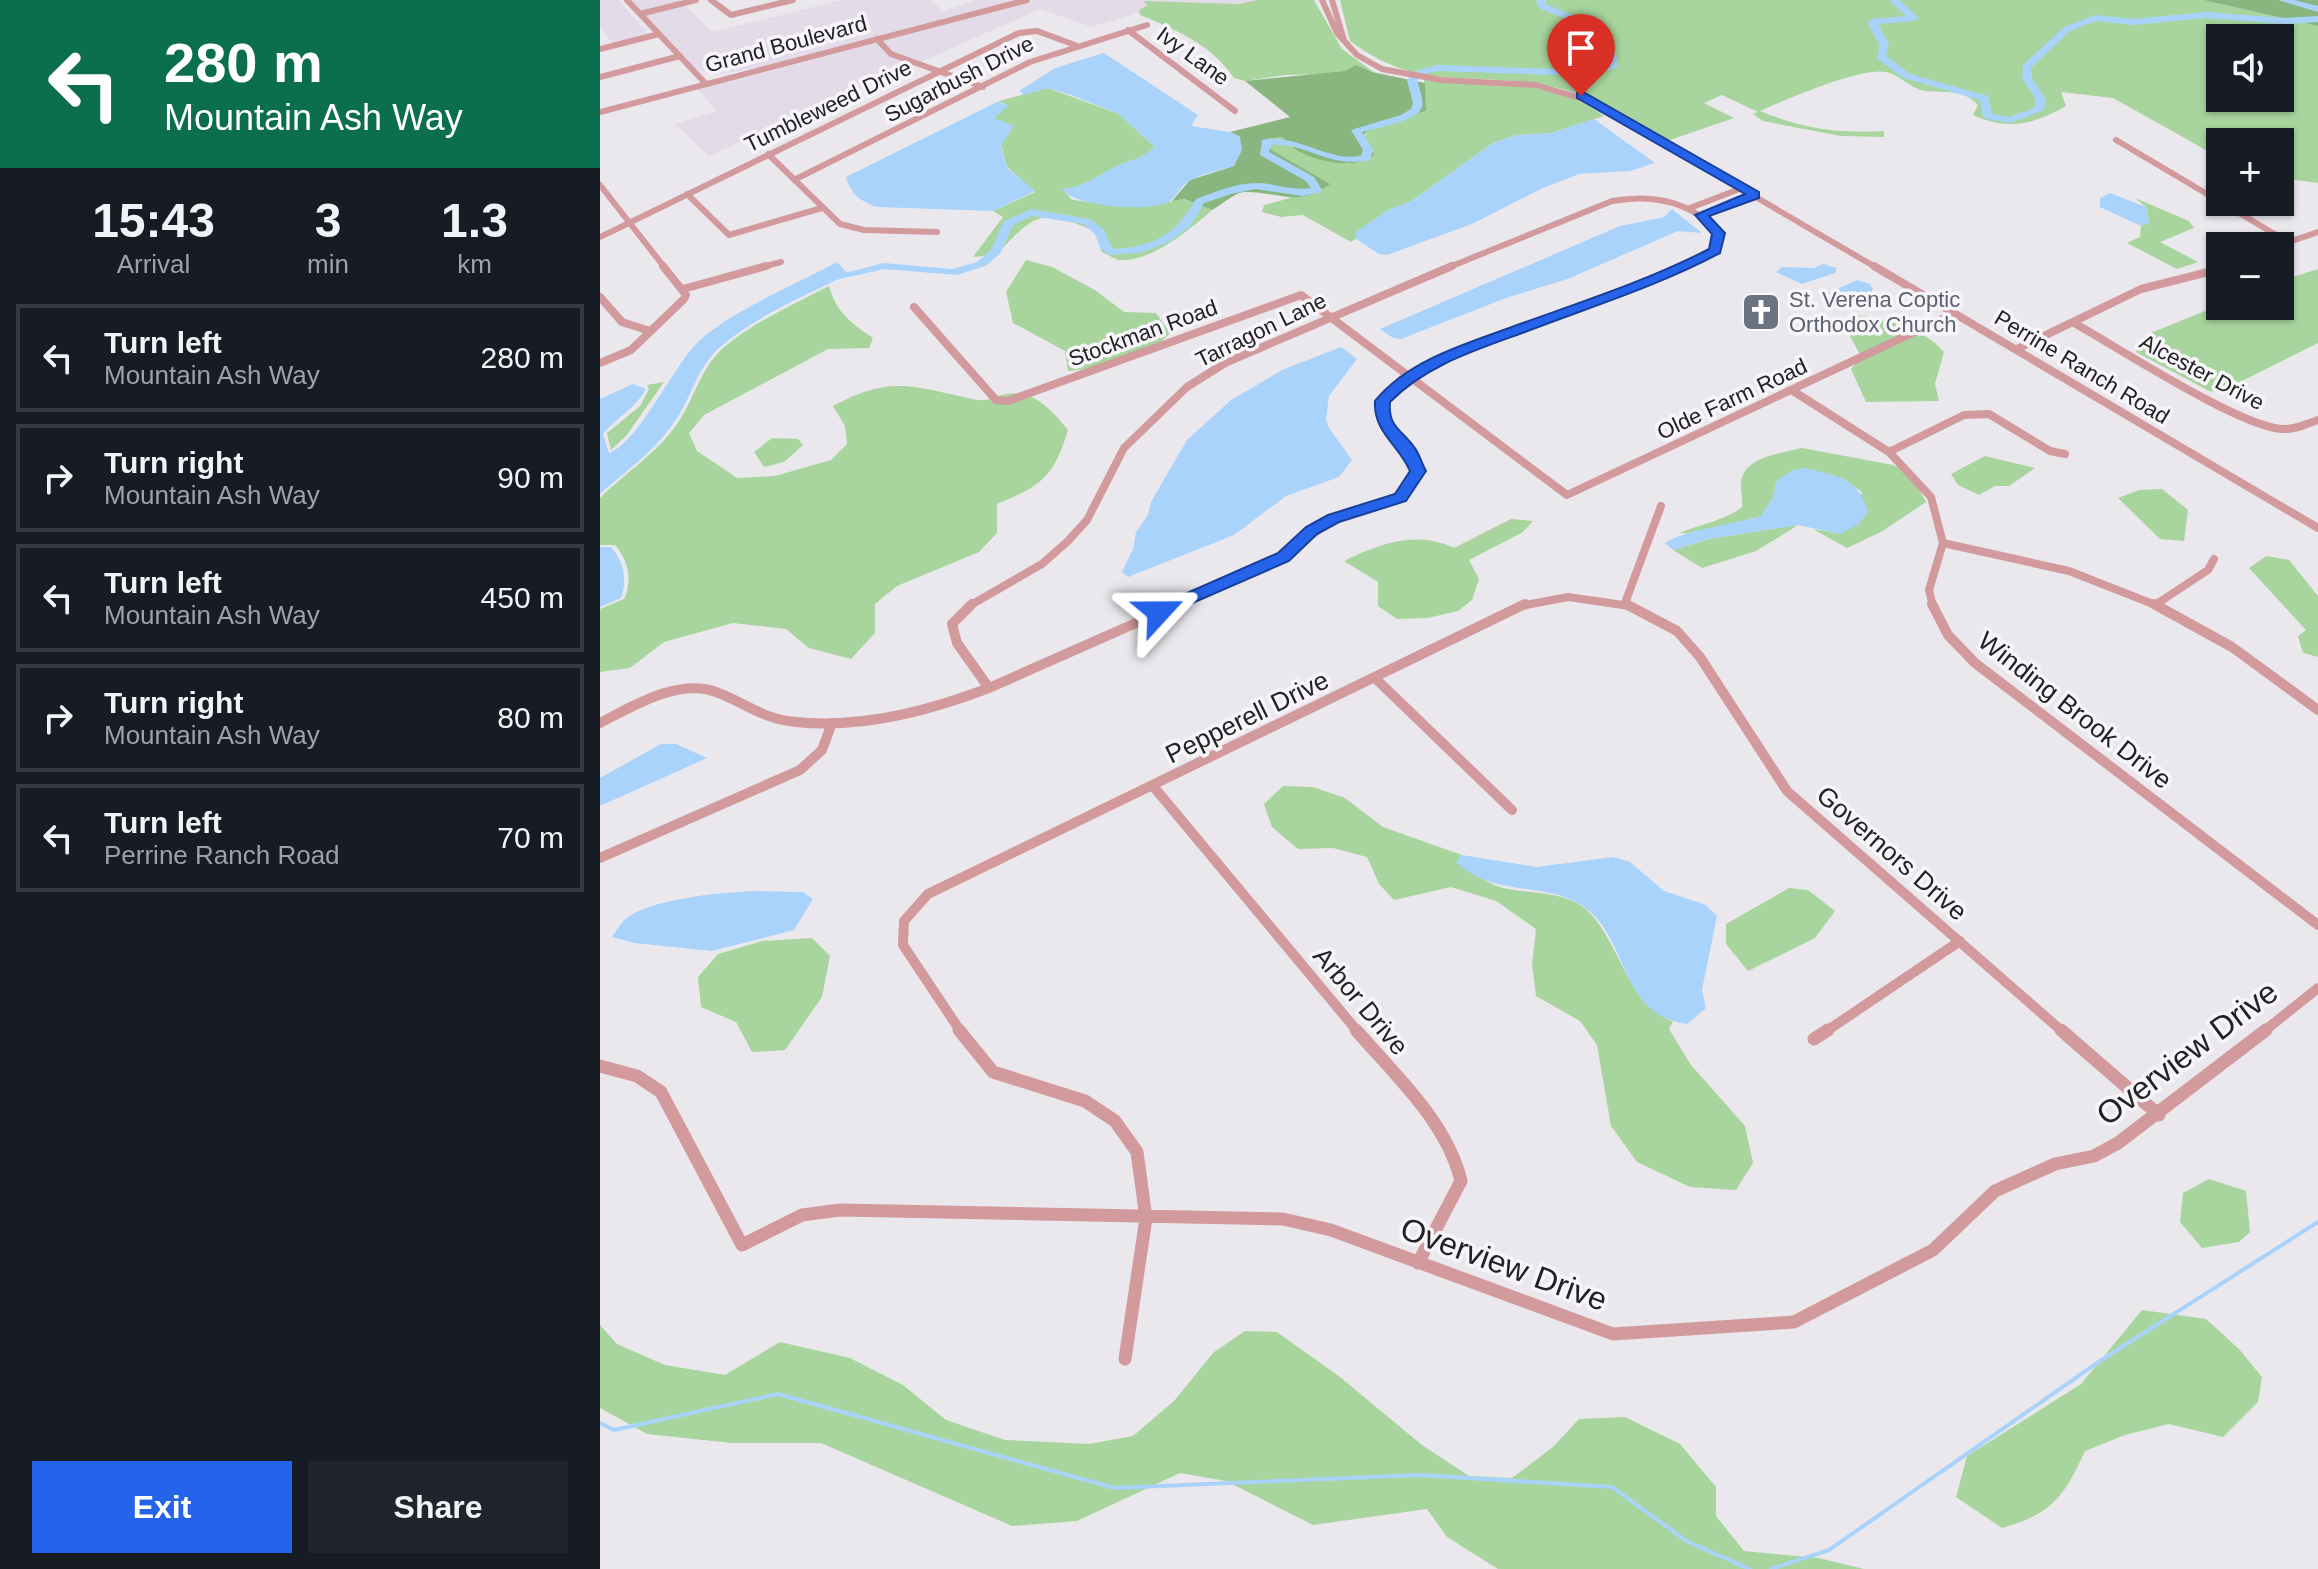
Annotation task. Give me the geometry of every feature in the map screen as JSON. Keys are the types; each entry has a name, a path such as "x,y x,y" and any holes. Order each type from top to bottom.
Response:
{"street":[{"path":"627,0 706,84"},
{"path":"640,14 696,0"},
{"path":"711,0 731,15 793,0"},
{"name":"Grand Boulevard","path":"600,112 1026,0"},
{"name":"Perrine Ranch Road","path":"1322,0 1334,34 1346,46 1360,58 1399,74 1427,79 1535,85 1581,96 1755,195 2318,528"},
{"path":"1332,0 1346,46"},
{"name":"Sugarbush Drive","path":"794,180 1030,62 1075,45 1147,25"},
{"name":"Tumbleweed Drive","path":"600,237 1030,30 1075,45"},
{"name":"Ivy Lane","path":"1128,30 1235,111"},
{"path":"600,49 659,34"},
{"path":"877,39 891,54 983,87"},
{"path":"600,77 680,56"},
{"path":"693,70 719,76 778,65"},
{"path":"2116,140 2271,232"},
{"path":"768,154 840,224 864,230 937,232"},
{"path":"600,185 683,289 686,302 650,331 635,348 600,363"},
{"path":"1696,211 1742,188"},
{"path":"687,194 723,233 729,235 822,208"},
{"path":"1696,211 1755,195"},
{"name":"Tarragon Lane","path":"989,688 957,643 952,624 966,607 1042,564 1068,541 1087,520 1124,448 1187,387 1225,363 1329,316 1607,202 1648,197 1696,211"},
{"path":"600,723 647,700 679,690 702,689 720,692 751,711 775,718 832,723 916,711 989,688 1270,564 1333,518 1400,497 1418,471 1408,448 1389,433 1381,417 1382,401 1408,376 1473,346 1541,324 1704,259 1715,251 1720,237 1715,226 1696,211"},
{"path":"2294,240 2318,232"},
{"path":"683,289 781,262"},
{"path":"2017,349 2141,289 2206,273"},
{"name":"Stockman Road","path":"914,307 996,400 1008,401 1301,295 1329,316"},
{"path":"600,297 613,314 634,328 650,331"},
{"name":"Olde Farm Road","path":"1408,376 1567,495 1955,313"},
{"path":"600,319 613,314"},
{"path":"1329,316 1408,376"},
{"name":"Alcester Drive","path":"2074,323 2246,419 2281,429 2297,428 2318,420"},
{"path":"1793,391 1889,452 1931,497 1943,543 2071,571 2155,605 2276,675 2318,710"},
{"path":"1889,452 1964,415 1989,414 2050,451 2065,454"},
{"path":"1625,603 1661,506"},
{"name":"Winding Brook Drive","path":"1943,543 1929,590 1931,601 1948,635 1975,663 2318,925"},
{"path":"2155,605 2208,570 2214,559"},
{"name":"Pepperell Drive","path":"1146,1218 1137,1152 1115,1121 1085,1101 993,1072 967,1041 903,945 904,921 928,894 1376,679 1526,603 1568,597 1625,603"},
{"name":"Governors Drive","path":"1625,603 1652,614 1677,631 1700,657 1787,791 2159,1115"},
{"path":"1376,679 1512,810"},
{"path":"600,858 800,770 822,750 832,723"},
{"name":"Arbor Drive","path":"1153,786 1440,1130 1456,1160 1461,1181 1418,1263"},
{"path":"1814,1039 1960,941"},
{"name":"Overview Drive","path":"600,1066 637,1076 661,1092 742,1245 802,1215 840,1210 1283,1219 1331,1230 1613,1334 1794,1322 1933,1250 1995,1191 2055,1164 2094,1156 2159,1115 2318,988"},
{"path":"1125,1359 1146,1218"}],"shaded area":[{"path":"600,0 618,0 649,35 613,43 600,28"},
{"path":"630,0 680,0 713,32 842,0 929,0 944,11 977,0 1022,0 778,64 715,75 696,69"},
{"path":"1030,0 1257,0 1239,4 1148,5 1139,13 1091,27 1040,9 709,156 675,124 717,111 697,89"}],"green space":[{"path":"1257,0 1314,0 1342,49 1375,73 1286,75 1245,81 1234,78 1204,47 1140,15 1139,10 1148,5 1143,1 1239,4"},
{"path":"1340,0 2203,0 2318,26 2318,183 2294,180 2294,128 2206,128 2206,150 2113,98 2061,92 2066,106 2054,112 2032,121 1998,123 1973,115 1978,105 1967,96 1920,90 1886,72 1874,72 1823,86 1760,111 1790,122 1820,128 1852,132 1884,131 1884,137 1841,136 1763,121 1753,114 1758,112 1722,95 1704,103 1734,118 1667,141 1606,106 1556,87 1441,77 1397,67 1350,41"},
{"path":"2203,0 2318,0 2318,26"},
{"path":"1356,65 1372,72 1425,83 1426,111 1371,127 1364,135 1374,155 1359,162 1339,163 1319,159 1299,152 1282,137 1266,139 1271,150 1330,184 1308,195 1289,197 1241,193 1212,210 1184,199 1172,201 1190,180 1234,166 1240,137 1230,132 1290,117 1245,81 1345,71"},
{"path":"1424,80 1541,89 1584,104 1604,116 1551,133 1518,135 1493,143 1410,202 1388,210 1357,232 1357,238 1351,242 1303,215 1281,217 1262,212 1264,205 1290,198 1265,146 1266,139 1282,137 1302,153 1349,164 1370,127 1426,111"},
{"path":"1048,88 1119,114 1155,147 1084,184 1063,189 1072,200 1143,207 1183,199 1212,210 1157,251 1131,259 1119,260 1102,252 1094,231 1050,217 1030,223 996,255 973,257 1003,217 993,211 1035,192 1007,167 994,118 1007,105 999,101"},
{"path":"2135,198 2189,221 2194,228 2160,242 2198,262 2177,269 2127,243 2140,237 2141,226 2149,223 2146,207"},
{"path":"1026,260 1052,267 1095,290 1124,312 1156,313 1170,333 1161,342 1137,355 1109,364 1068,371 1065,351 1013,323 1006,292"},
{"path":"2318,269 2318,343 2220,392 2209,391 2136,352 2148,334 2206,311 2206,320 2294,320 2294,277"},
{"path":"829,286 845,316 873,338 869,348 828,349 704,415 689,433 697,451 737,478 775,476 831,460 847,444 845,426 833,406 873,389 905,386 978,400 1017,393 1035,399 1068,430 1057,459 1035,485 997,504 997,533 979,552 897,586 875,604 875,633 851,659 809,648 786,629 733,623 664,642 630,668 600,672 600,609 624,599 629,578 626,564 615,545 600,545 600,498 670,433 685,412 703,374 723,348 760,322"},
{"path":"1856,315 1892,322 1915,331 1926,336 1944,352 1935,384 1939,401 1866,402 1851,369 1861,356 1843,324"},
{"path":"664,382 626,436 611,450 607,433 640,406 649,389 647,385"},
{"path":"772,438 798,439 803,445 784,462 764,467 754,452"},
{"path":"1802,448 1893,465 1911,474 1926,502 1881,532 1847,548 1813,529 1840,534 1862,492 1831,476 1777,480 1773,498 1761,516 1695,534 1679,533 1720,519 1742,507 1742,477 1754,463"},
{"path":"1985,456 2035,468 2009,486 1995,486 1979,495 1958,485 1951,474"},
{"path":"2162,489 2188,510 2184,541 2160,539 2118,498 2139,490"},
{"path":"1511,519 1533,521 1523,532 1469,560 1479,579 1472,600 1458,611 1428,618 1397,619 1378,606 1378,582 1344,561 1398,541 1426,540 1454,548"},
{"path":"1798,525 1756,551 1702,568 1673,550 1709,539"},
{"path":"2266,556 2289,560 2318,596 2318,657 2303,653 2298,636 2306,630 2249,568"},
{"path":"1283,786 1313,787 1345,798 1383,827 1462,855 1457,862 1494,885 1568,899 1589,912 1609,941 1634,988 1657,1013 1673,1022 1669,1029 1691,1065 1745,1126 1753,1163 1736,1190 1690,1187 1637,1162 1611,1126 1597,1045 1580,1021 1536,996 1532,964 1536,929 1496,901 1451,887 1394,900 1379,884 1367,857 1333,848 1298,849 1272,827 1264,804"},
{"path":"1789,888 1808,890 1835,911 1815,938 1748,971 1726,944 1726,924"},
{"path":"812,938 830,956 822,997 785,1050 752,1052 736,1022 701,1007 698,977 718,954 762,941"},
{"path":"2209,1179 2246,1191 2250,1232 2239,1242 2202,1248 2180,1222 2183,1193"},
{"path":"2142,1310 2206,1319 2239,1349 2262,1377 2258,1402 2223,1437 2169,1424 2125,1435 2085,1451 2063,1492 2054,1502 2019,1523 2002,1528 1956,1497 1967,1456 2081,1384"},
{"path":"600,1325 617,1344 665,1365 725,1375 780,1342 850,1358 903,1385 946,1420 1005,1440 1089,1444 1133,1436 1174,1401 1214,1352 1245,1331 1277,1332 1340,1377 1422,1445 1469,1476 1512,1478 1553,1447 1579,1419 1625,1417 1680,1444 1716,1487 1716,1516 1744,1551 1818,1558 1864,1569 1498,1569 1447,1537 1427,1509 1313,1525 1226,1481 1180,1473 1077,1521 1012,1526 821,1443 732,1443 647,1434 600,1408"}],"water":[{"path":"1104,53 1198,115 1191,126 1230,132 1240,137 1242,150 1234,166 1196,177 1170,201 1147,207 1096,204 1069,195 1062,189 1084,184 1155,147 1119,114 1048,88 1024,95 1019,91 1055,68"},
{"path":"999,101 1008,106 994,118 1014,126 1001,146 1007,168 1035,191 993,211 876,207 853,193 846,177"},
{"path":"1594,119 1655,163 1630,171 1579,174 1543,188 1472,224 1387,255 1379,254 1356,239 1356,232 1388,210 1410,202 1493,143 1518,135 1551,133"},
{"path":"2110,193 2146,207 2149,223 2141,226 2100,207 2100,198"},
{"path":"1672,209 1702,233 1678,231 1570,278 1506,298 1401,339 1393,338 1380,329 1620,226 1664,217"},
{"path":"837,262 848,274 765,316 719,348 699,374 681,412 667,432 600,494 600,399 633,384 646,389 637,402 603,434 609,453 632,435 688,354 710,332 744,310"},
{"path":"1823,264 1837,268 1835,273 1802,284 1776,272 1782,267 1814,268"},
{"path":"1857,280 1870,284 1873,289 1869,297 1841,309 1822,296"},
{"path":"1341,347 1357,359 1329,396 1326,419 1329,428 1352,460 1339,477 1286,496 1234,535 1128,577 1122,572 1133,549 1136,532 1187,440 1231,400 1284,369"},
{"path":"1806,468 1837,476 1858,491 1868,512 1859,524 1840,534 1798,525 1709,539 1673,550 1665,543 1697,531 1761,516 1773,498 1777,480 1793,470"},
{"path":"600,547 611,547 615,552 623,571 624,584 621,598 600,607"},
{"path":"661,744 676,744 707,758 600,806 600,778"},
{"path":"1462,855 1537,867 1613,857 1630,862 1664,891 1706,905 1717,916 1702,990 1706,1008 1687,1024 1665,1018 1649,1007 1637,993 1601,923 1587,909 1556,895 1487,881 1456,862"},
{"path":"752,891 803,892 813,899 794,930 712,951 634,943 612,937 628,917 655,905"}],"waterway":[{"path":"827,279 884,266 953,273 981,264 996,252 1008,223 1031,212 1086,221 1100,232 1106,248 1113,253 1140,249 1176,233 1194,214 1200,201 1220,194 1255,186 1303,193 1317,190 1310,179 1264,153 1266,142 1292,143 1340,159 1366,158 1368,150 1356,130 1405,117 1416,110 1418,103 1412,80 1420,72 1437,68 1586,73 1614,66 1612,53 1598,34 1542,6 1541,0"},
{"path":"1894,0 1914,18 1872,22 1884,44 1881,57 1919,81 1957,88 1985,98 1987,116 2010,120 2039,110 2041,100 2027,78 2026,67 2067,29 2095,18 2133,22 2206,15 2284,21 2318,19"},
{"path":"2283,0 2318,9"},
{"path":"1771,1569 1829,1550 2100,1361 2318,1222"},
{"path":"600,1423 614,1430 778,1394 1114,1488 1420,1475 1612,1487 1688,1542 1750,1569"}],"place":[{"name":"St. Verena Coptic Orthodox Church","path":"1761,312"}],"route":[{"path":"1159,612 1283,557 1311,531 1333,518 1383,505 1400,497 1412,485 1418,471 1408,448 1389,433 1381,417 1382,401 1398,382 1473,346 1541,324 1680,270 1715,251 1720,240 1719,233 1701,215 1755,195 1581,96"}]}
